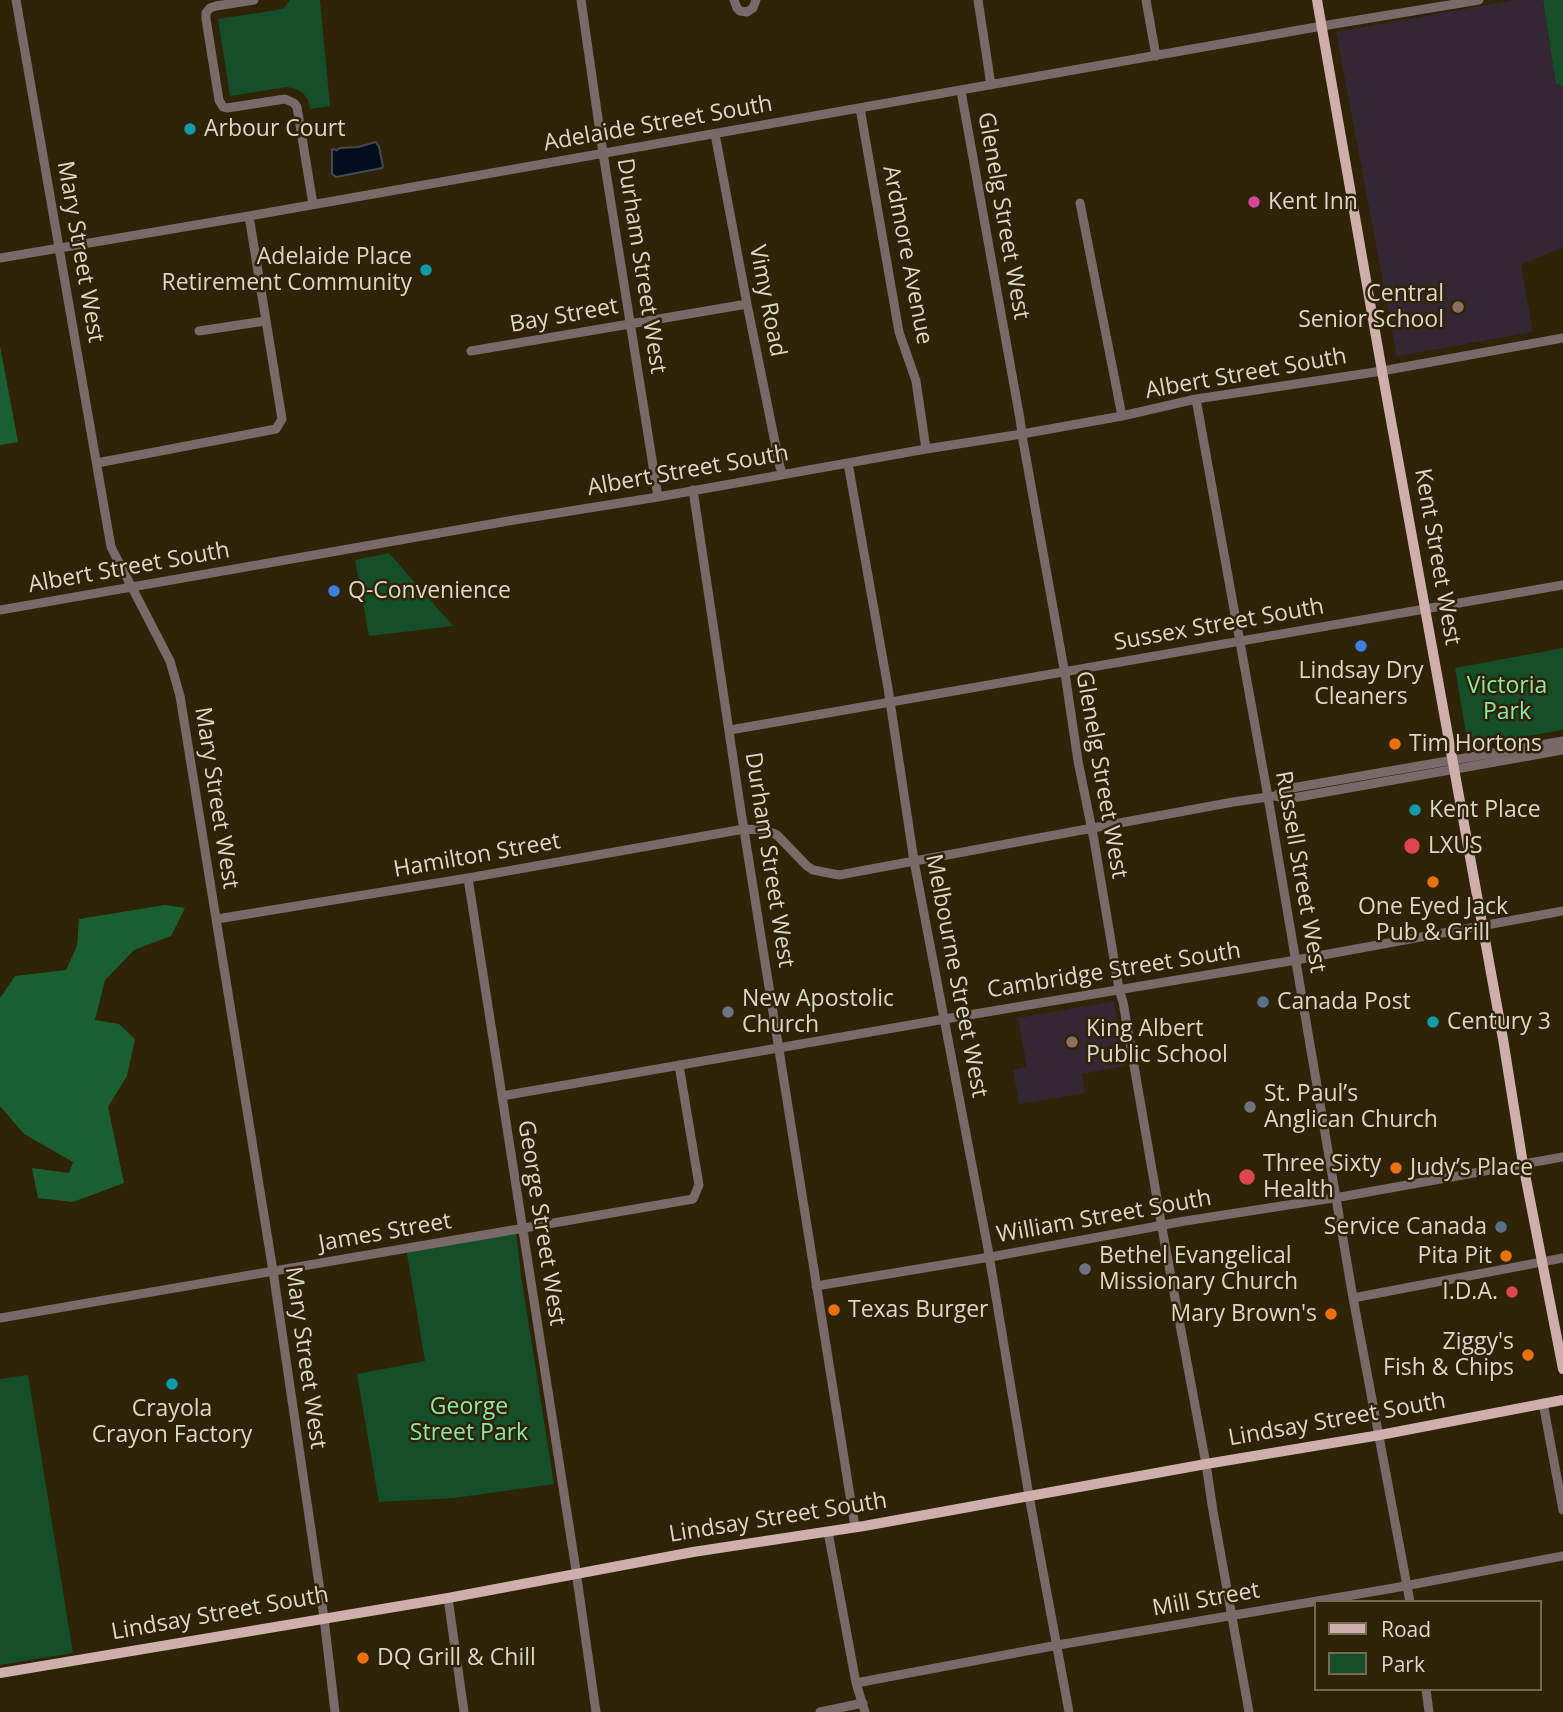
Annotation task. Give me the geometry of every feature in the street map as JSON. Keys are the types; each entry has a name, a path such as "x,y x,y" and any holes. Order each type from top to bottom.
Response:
{"main road":[{"name":"Kent Street West","path":"1317,0 1524,1164 1563,1369"},
{"name":"Lindsay Street South","path":"0,1673 1380,1436 1563,1400"}],"street":[{"name":"Mary Street West","path":"16,0 111,547 170,660 180,696 273,1271 324,1618 335,1712"},
{"path":"254,0 216,6 206,13 219,100 223,107 227,108 285,99 294,103 297,107 313,204"},
{"name":"Durham Street West","path":"581,0 659,497"},
{"path":"734,0 737,8 747,12 753,8 756,0"},
{"path":"978,0 991,85"},
{"path":"1146,0 1156,56"},
{"name":"Adelaide Street South","path":"0,258 1479,0"},
{"name":"Glenelg Street West","path":"961,91 1249,1712"},
{"name":"Ardmore Avenue","path":"860,108 899,332 916,381 926,449"},
{"name":"Vimy Road","path":"715,134 783,474"},
{"path":"1080,203 1122,415"},
{"path":"97,463 276,429 282,419 249,216"},
{"name":"Bay Street","path":"471,351 747,304"},
{"path":"200,331 265,321"},
{"name":"Albert Street South","path":"0,610 1022,434 1196,399 1382,371 1563,338"},
{"name":"Russell Street West","path":"1196,399 1240,641 1272,797 1296,960 1353,1298 1410,1600"},
{"name":"Melbourne Street West","path":"848,463 890,702 914,861 989,1257 1069,1712"},
{"name":"Durham Street West","path":"693,490 855,1527"},
{"name":"Sussex Street South","path":"730,730 1563,585"},
{"path":"1453,764 1563,741"},
{"path":"744,829 765,830 777,835 807,866 821,873 839,875 1272,797 1286,789 1563,750"},
{"name":"Hamilton Street","path":"217,919 744,829"},
{"name":"George Street West","path":"468,878 524,1229 596,1712"},
{"name":"Cambridge Street South","path":"502,1096 1296,960 1563,911"},
{"name":"James Street","path":"0,1318 693,1199 699,1185 679,1065"},
{"name":"William Street South","path":"816,1286 1563,1157"},
{"path":"1353,1298 1563,1258"},
{"path":"1542,1403 1563,1510"},
{"path":"820,1712 864,1708 856,1683 828,1532"},
{"name":"Mill Street","path":"1316,1600 1563,1556"},
{"path":"448,1598 464,1712"},
{"name":"Mill Street","path":"856,1683 1314,1600"},
{"path":"1426,1691 1429,1712"}],"shaded area":[{"path":"1514,0 1543,0 1556,84 1563,86 1563,247 1521,265 1533,332 1397,356 1336,32"},
{"name":"King Albert Public School","path":"1114,1001 1125,1066 1082,1074 1085,1093 1019,1104 1013,1070 1027,1067 1018,1018"}],"green space":[{"path":"290,0 320,0 330,106 310,109 303,93 287,87 230,96 218,19 277,10 284,8"},
{"path":"1543,0 1563,0 1563,86 1556,84"},
{"path":"0,346 18,442 0,445"},
{"path":"389,553 453,626 369,636 355,560"},
{"name":"Victoria Park","path":"1563,648 1563,730 1468,746 1455,668"},
{"path":"165,905 185,908 171,936 134,950 105,980 95,1020 119,1024 135,1039 127,1076 108,1107 124,1183 73,1202 38,1198 32,1168 69,1173 73,1162 24,1134 0,1106 0,998 15,976 66,970 77,946 79,919"},
{"name":"George Street Park","path":"516,1230 554,1484 454,1498 379,1502 357,1374 425,1361 406,1248"},
{"path":"28,1375 73,1653 0,1665 0,1379"}],"water":[{"path":"376,142 382,168 336,177 332,174 332,149 358,147"}],"place":[{"name":"Arbour Court","path":"190,129"},
{"name":"Kent Inn","path":"1254,202"},
{"name":"Adelaide Place Retirement Community","path":"426,270"},
{"name":"Central Senior School","path":"1458,307"},
{"name":"Q-Convenience","path":"334,591"},
{"name":"Lindsay Dry Cleaners","path":"1361,646"},
{"name":"Tim Hortons","path":"1395,744"},
{"name":"Kent Place","path":"1415,810"},
{"name":"LXUS","path":"1412,846"},
{"name":"One Eyed Jack Pub & Grill","path":"1433,882"},
{"name":"Canada Post","path":"1263,1002"},
{"name":"New Apostolic Church","path":"728,1012"},
{"name":"Century 3","path":"1433,1022"},
{"name":"King Albert Public School","path":"1072,1042"},
{"name":"St. Paul’s Anglican Church","path":"1250,1107"},
{"name":"Judy’s Place","path":"1396,1168"},
{"name":"Three Sixty Health","path":"1247,1177"},
{"name":"Service Canada","path":"1501,1227"},
{"name":"Pita Pit","path":"1506,1256"},
{"name":"Bethel Evangelical Missionary Church","path":"1085,1269"},
{"name":"I.D.A.","path":"1512,1292"},
{"name":"Texas Burger","path":"834,1310"},
{"name":"Mary Brown's","path":"1331,1314"},
{"name":"Ziggy's Fish & Chips","path":"1528,1355"},
{"name":"Crayola Crayon Factory","path":"172,1384"},
{"name":"DQ Grill & Chill","path":"363,1658"}]}
